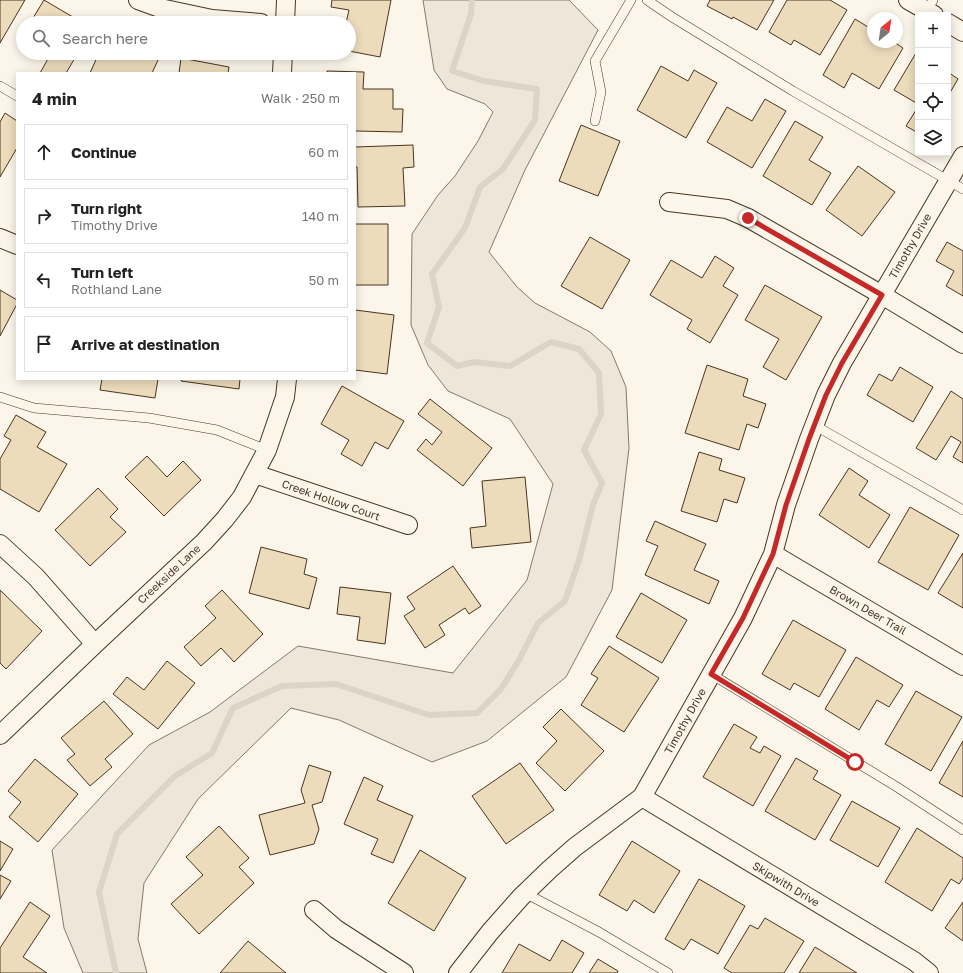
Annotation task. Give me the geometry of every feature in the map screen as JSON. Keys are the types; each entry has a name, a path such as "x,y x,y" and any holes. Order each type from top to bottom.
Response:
{"street":[{"path":"141,0 160,8 198,16"},
{"path":"285,16 286,0"},
{"path":"908,0 931,9"},
{"path":"951,25 963,32"},
{"path":"282,72 283,60"},
{"name":"Timothy Drive","path":"458,973 490,932 525,893 550,869 575,847 642,797 743,618 773,554 786,505 814,425 826,395 842,363 882,295 956,185 963,156"},
{"path":"669,202 727,209 748,218 882,295 963,344"},
{"path":"0,238 16,245"},
{"name":"Creekside Lane","path":"0,735 204,542 225,518 242,497 266,450 285,398 288,380"},
{"name":"Creek Hollow Court","path":"255,474 408,525"},
{"path":"0,544 36,577 95,644"},
{"name":"Brown Deer Trail","path":"773,554 963,666"},
{"name":"Skipwith Drive","path":"642,797 914,961 929,973"},
{"path":"314,910 336,929 404,973"}],"lane":[{"path":"595,121 601,92 595,61 631,0"},
{"path":"647,0 672,17 793,91 956,185"},
{"path":"0,86 16,95"},
{"path":"0,397 34,408 149,418 217,430 266,450"},
{"path":"814,425 963,510"},
{"path":"711,674 896,787 963,830"},
{"path":"525,893 598,932 668,973"}],"shaded area":[{"path":"423,0 569,0 598,30 525,170 489,252 517,287 535,303 590,332 611,351 626,387 629,448 612,590 566,677 487,741 432,762 339,720 291,708 198,799 144,883 138,939 147,973 83,973 64,928 52,850 149,745 210,712 298,646 453,673 527,580 553,484 510,419 448,391 428,365 411,325 412,234 438,195 455,176 478,141 493,112 485,104 447,89 434,70"}],"building":[{"path":"0,0 25,0 0,43"},
{"path":"44,0 71,16 34,16"},
{"path":"332,0 391,0 380,57 356,52 356,16 348,16 349,10 331,7"},
{"path":"710,0 774,0 757,30 733,17 732,19 707,6"},
{"path":"787,0 830,0 847,10 820,55 794,40 791,45 769,32"},
{"path":"855,19 867,26 867,48 903,48 879,89 852,73 844,88 823,75"},
{"path":"915,55 915,102 894,90"},
{"path":"47,60 74,60 67,72 41,72"},
{"path":"96,60 158,60 152,72 90,72"},
{"path":"181,60 192,60 229,67 228,72 179,72"},
{"path":"661,66 688,81 694,70 717,83 686,138 637,110"},
{"path":"327,71 364,72 363,89 393,89 393,109 403,109 402,132 356,131 356,72"},
{"path":"951,74 958,79 951,91"},
{"path":"765,99 786,111 752,168 707,142 727,107 752,121"},
{"path":"915,112 915,131 906,126"},
{"path":"5,113 16,120 16,150 0,177 0,122"},
{"path":"795,121 823,137 809,160 831,173 812,205 763,176"},
{"path":"581,125 620,141 598,196 559,181"},
{"path":"413,145 414,167 403,168 405,206 358,207 356,147"},
{"path":"858,166 895,192 862,236 826,210"},
{"path":"356,224 388,224 388,285 356,285"},
{"path":"590,237 630,260 602,309 561,286"},
{"path":"947,242 963,251 963,296 946,286 954,271 936,261"},
{"path":"715,256 734,268 723,286 738,295 710,343 687,329 692,320 650,295 671,260 702,278"},
{"path":"765,285 822,317 786,380 763,367 779,339 745,320"},
{"path":"0,290 16,299 16,306 0,336"},
{"path":"356,310 394,315 387,374 356,370"},
{"path":"707,365 748,379 743,396 766,404 758,428 747,424 739,450 685,433"},
{"path":"900,367 933,387 913,422 867,395 879,374 892,381"},
{"path":"102,380 158,380 155,398 100,390"},
{"path":"182,380 240,380 239,389"},
{"path":"342,386 404,421 388,449 375,442 362,466 341,454 349,440 321,424"},
{"path":"951,391 963,399 963,463 953,457 961,442 951,436 936,460 916,448"},
{"path":"430,399 492,448 463,486 417,450 426,439 432,445 442,432 418,414"},
{"path":"16,415 46,432 37,447 67,464 39,512 0,489 0,459 11,440 4,436"},
{"path":"699,452 722,459 719,470 745,478 737,503 724,499 717,522 681,511"},
{"path":"147,456 167,477 183,461 201,480 164,516 125,477"},
{"path":"849,468 868,481 859,495 890,515 869,548 819,515"},
{"path":"525,477 531,542 472,548 470,528 486,526 482,481"},
{"path":"98,488 118,509 110,517 126,532 90,566 55,530"},
{"path":"910,507 959,535 928,590 878,562"},
{"path":"655,521 706,544 694,570 719,581 709,604 645,575 658,546 646,541"},
{"path":"261,547 307,559 304,574 317,578 309,609 249,593"},
{"path":"963,553 963,608 938,593"},
{"path":"453,566 481,606 469,614 465,608 439,625 445,635 425,648 404,616 415,609 407,597"},
{"path":"340,587 391,593 385,644 357,640 360,617 337,614"},
{"path":"0,590 42,631 6,669 0,663"},
{"path":"222,590 263,634 234,662 221,648 201,666 184,647 216,618 205,606"},
{"path":"641,593 687,620 662,663 616,637"},
{"path":"793,620 846,650 819,697 794,683 790,690 762,674"},
{"path":"609,646 659,678 624,732 581,705 598,678 591,674"},
{"path":"856,657 903,685 889,707 877,700 859,730 825,709"},
{"path":"167,661 195,683 158,729 113,694 127,677 144,690"},
{"path":"916,691 962,717 931,771 885,744"},
{"path":"104,701 133,734 105,759 112,767 90,786 67,760 75,754 61,738"},
{"path":"561,709 604,751 565,791 536,763 557,741 543,727"},
{"path":"734,724 757,737 750,748 760,753 764,746 781,756 753,806 703,777"},
{"path":"963,741 963,797 939,783"},
{"path":"796,758 818,771 813,779 841,795 815,840 765,811"},
{"path":"35,759 78,794 38,842 9,817 21,802 8,791"},
{"path":"520,763 554,810 506,844 472,796"},
{"path":"309,765 331,772 322,802 312,805 319,829 314,844 270,855 259,815 305,803 301,790"},
{"path":"364,777 383,786 377,800 413,816 393,863 371,854 378,839 344,824"},
{"path":"852,801 900,828 878,867 830,840"},
{"path":"219,826 249,858 239,867 254,883 199,934 171,904 203,875 186,857"},
{"path":"917,828 963,858 963,878 959,884 951,879 932,911 885,882"},
{"path":"0,841 13,849 0,871"},
{"path":"632,841 680,871 654,913 634,900 627,911 599,895"},
{"path":"420,850 466,878 434,931 388,903"},
{"path":"0,875 11,881 0,899"},
{"path":"699,879 745,906 718,954 691,939 684,950 665,939"},
{"path":"30,902 50,916 23,957 47,973 0,973 0,948"},
{"path":"963,902 963,941 945,928"},
{"path":"765,918 804,941 784,973 732,973 724,968 750,925 758,929"},
{"path":"562,940 584,953 572,973 502,973 519,944 550,961"},
{"path":"248,941 286,973 220,973"},
{"path":"815,947 857,973 799,973"},
{"path":"598,959 618,971 617,973 589,973"}],"waterway":[{"path":"116,973 99,892 117,834 175,776 212,753 233,708 282,686 336,684 429,715 477,713 501,689 519,660 538,623 565,601 580,557 593,505 602,483 584,450 601,414 599,373 579,349 551,342 510,366 474,362 457,366 427,343 439,307 432,274 465,228 480,187 503,169 535,120 537,89 484,81 452,71 471,14 472,0"}],"route":[{"path":"748,218 882,295 842,363 826,395 786,505 773,554 743,618 711,674 855,762"}]}
